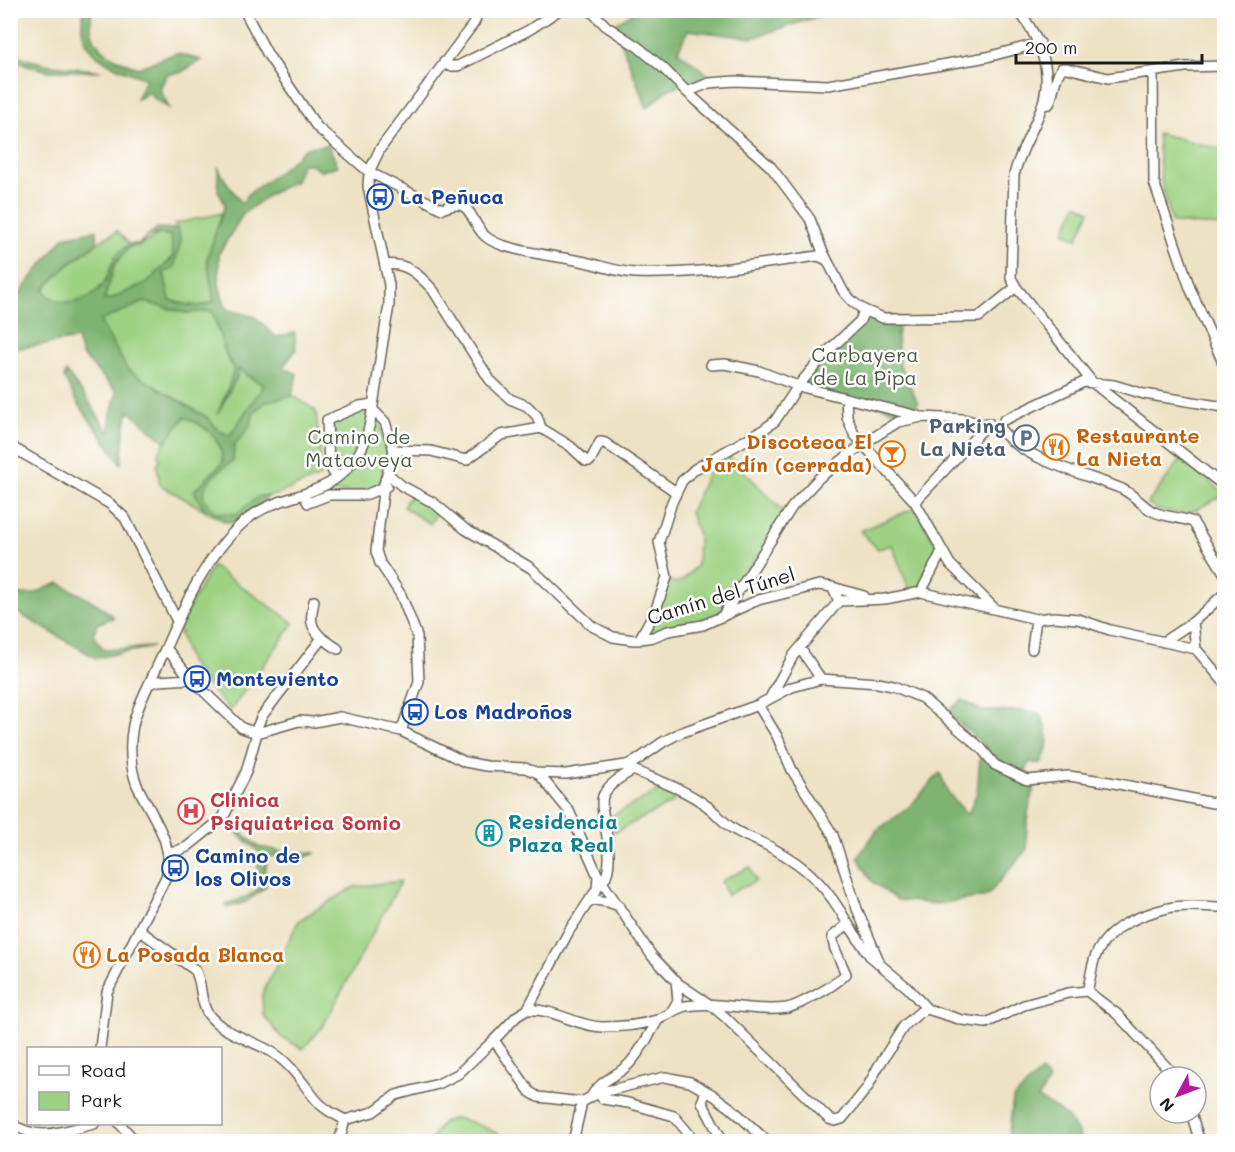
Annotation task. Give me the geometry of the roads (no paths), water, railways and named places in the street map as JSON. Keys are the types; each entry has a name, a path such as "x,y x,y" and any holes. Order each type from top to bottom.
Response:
{"street":[{"path":"244,10 268,55 317,127 369,172 442,209 460,204 468,210 483,234 493,241 538,255 635,273 711,270 818,256 827,260"},
{"path":"100,1047 107,992 169,867 169,854 164,839 136,782 130,741 137,712 177,621 196,583 215,554 246,520 274,504 319,489 336,478 360,452 368,432 373,407 389,306 389,285 369,195 369,172 380,149 474,23 479,10"},
{"path":"444,62 449,66 458,66 529,30 559,10"},
{"path":"590,10 606,26 638,47 663,68 771,166 810,219 843,291 864,310 883,318 979,317 1016,286"},
{"path":"1018,10 1040,43 1047,82 1042,105 1018,159 1014,175 1011,278 1094,383 1224,486"},
{"path":"687,92 709,82 828,85 987,57 1040,43"},
{"path":"1042,105 1049,104 1057,73 1062,68 1107,78 1185,67 1224,66"},
{"path":"1154,72 1155,183 1190,288 1224,365"},
{"path":"385,265 392,264 410,269 422,278 433,290 490,380 510,399 527,406 537,416 541,428 570,446 586,461 591,461 600,442 605,443 676,492"},
{"path":"639,640 656,609 667,577 659,542 682,481 695,469 775,421 798,386 826,353 860,321 864,310"},
{"path":"711,365 724,364 759,370 798,386 889,409 922,417 963,419 986,423 993,430 1001,430"},
{"path":"1004,420 1077,384 1094,383 1224,407"},
{"path":"846,398 854,434 915,501 950,564 993,607"},
{"path":"336,478 329,464 327,420 360,406 373,407 384,422 394,450 383,487 376,550 380,563 401,595 417,636 419,682 401,731"},
{"path":"889,409 894,417 894,424"},
{"path":"915,501 991,418 1000,416 1004,420"},
{"path":"722,617 792,507 819,478 863,444 894,424 922,417"},
{"path":"1001,430 1005,423 1004,420"},
{"path":"394,450 431,451 466,459 501,435 541,428"},
{"path":"1001,430 1008,439 1020,447 1080,475 1124,490 1154,511 1193,522 1224,573"},
{"path":"10,446 110,504 125,518 177,621"},
{"name":"Camín del Túnel","path":"387,473 402,486 434,503 465,529 531,568 592,626 613,637 639,640 668,631 703,625 758,600 819,585 875,598"},
{"path":"304,495 308,502 329,495 365,495 383,487 402,486"},
{"path":"921,592 942,551"},
{"path":"832,587 839,601"},
{"path":"770,698 800,648 839,601 902,597 921,592 993,607 1036,619 1054,617 1078,619 1110,630 1196,649"},
{"path":"1163,642 1193,622 1224,594"},
{"path":"314,601 311,623 314,631 338,649"},
{"path":"1032,649 1036,619"},
{"path":"1193,622 1196,649 1224,682"},
{"path":"169,854 187,847 224,818 246,772 262,716 322,638"},
{"path":"166,648 191,679 242,728 256,733 299,721 314,722 340,717 401,731 465,762 486,766 525,768 538,773 566,774 626,765 680,733 758,705 792,687 821,679 893,686 922,698 981,748 995,765 1027,780 1069,776 1213,803 1224,801"},
{"path":"800,648 821,679"},
{"path":"149,684 158,681 191,679"},
{"path":"758,705 777,736 792,770 833,835 857,909 880,963"},
{"path":"139,930 195,970 199,977 202,1000 214,1021 274,1054 293,1068 320,1104 345,1120 373,1112 396,1095 438,1084 458,1074 517,1016 527,1010 569,931 597,889 601,879 608,874 608,833 601,803 603,794 617,780 633,770 680,789 708,806 733,829 773,848 812,875 839,908 870,956 908,988 927,1010"},
{"path":"538,773 569,811 601,879 652,956 676,980 712,1006 777,1067 821,1113 834,1120 842,1119 867,1088 904,1026 920,1012 927,1010 962,1020 986,1023 1024,1005 1068,993 1087,991 1117,1014 1165,1065"},
{"path":"590,899 610,891"},
{"path":"590,899 621,907"},
{"path":"1087,991 1097,952 1113,932 1127,921 1170,908 1224,907"},
{"path":"527,1010 550,1012 577,1023 602,1027 658,1020 673,1010 699,1004 766,1009 787,1008 798,1005 836,984 846,974 832,937 848,924"},
{"path":"673,1010 678,1001 676,980"},
{"path":"594,1094 595,1089 627,1066 658,1020"},
{"path":"494,1040 530,1092 538,1097 582,1102 594,1094 665,1077 690,1082 706,1091 732,1109 768,1142"},
{"path":"706,1091 702,1102 723,1142"},
{"path":"594,1094 603,1099 628,1103 674,1116 694,1140"},
{"path":"573,1142 582,1102"},
{"path":"339,1142 345,1120"},
{"path":"10,1123 38,1135 89,1125"},
{"path":"121,1125 136,1142"},
{"path":"1195,1125 1200,1142"}],"place":[{"name":"La Peñuca","path":"380,197"},
{"name":"Parking La Nieta","path":"1026,438"},
{"name":"Restaurante La Nieta","path":"1056,447"},
{"name":"Discoteca El Jardín (cerrada)","path":"892,454"},
{"name":"Monteviento","path":"197,679"},
{"name":"Los Madroños","path":"415,712"},
{"name":"Clinica Psiquiatrica Somio","path":"191,811"},
{"name":"Residencia Plaza Real","path":"489,833"},
{"name":"Camino de los Olivos","path":"175,868"},
{"name":"La Posada Blanca","path":"87,955"}],"park label":[{"name":"Carbayera de La Pipa","path":"865,366"},
{"name":"Camino de Mataoveya","path":"359,448"}]}
